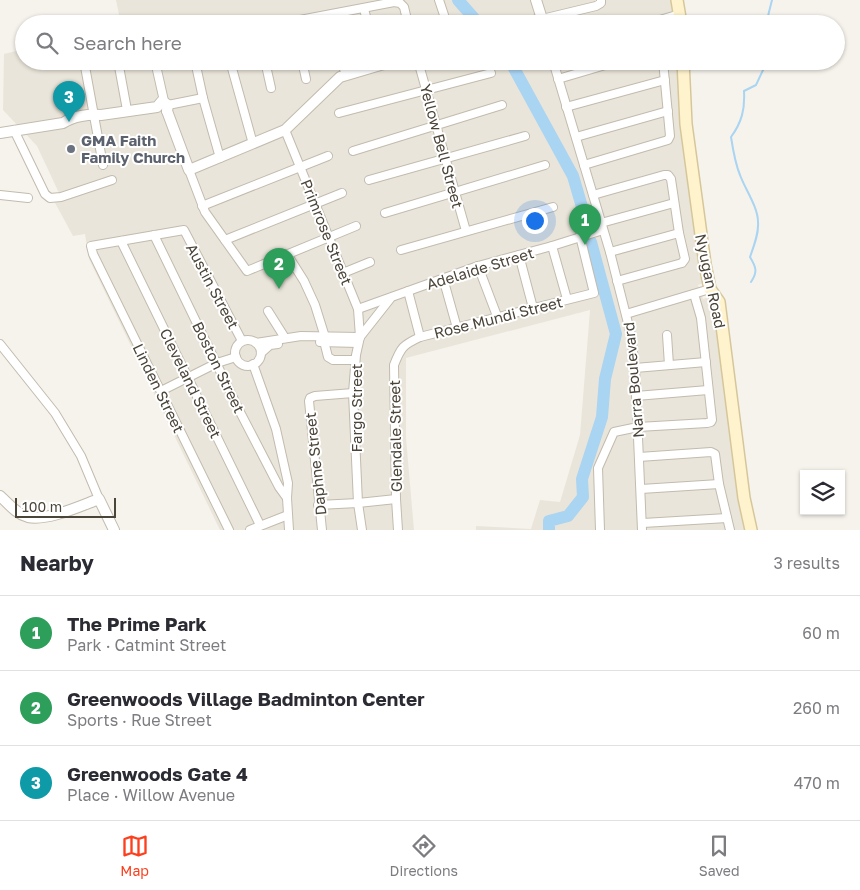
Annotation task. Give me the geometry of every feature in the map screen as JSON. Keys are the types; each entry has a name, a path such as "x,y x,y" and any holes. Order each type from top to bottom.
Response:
{"main road":[{"path":"677,0 679,15"},
{"name":"Nyugan Road","path":"683,70 686,124 705,264 710,288 719,302 744,498 750,530"}],"street":[{"path":"439,0 444,15"},
{"path":"536,0 541,15"},
{"path":"344,15 394,2 400,3 404,7 406,15"},
{"path":"563,15 601,2"},
{"path":"364,9 366,15"},
{"path":"86,70 96,117 103,164"},
{"path":"120,70 127,110"},
{"path":"158,70 164,106 202,206 247,270 356,226"},
{"path":"197,70 220,158"},
{"path":"232,70 253,144"},
{"path":"267,70 271,88"},
{"path":"304,70 306,79"},
{"path":"344,70 347,76"},
{"path":"189,170 285,130 340,77 366,70"},
{"name":"Yellow Bell Street","path":"421,70 466,231"},
{"name":"Narra Boulevard","path":"556,70 610,252 631,336 635,368 643,526"},
{"path":"558,79 588,70"},
{"path":"584,165 668,140 670,136 664,70"},
{"path":"339,114 491,73"},
{"path":"566,107 666,80"},
{"path":"0,133 63,123 69,119 96,117 203,98"},
{"path":"352,151 502,105"},
{"path":"576,138 668,111"},
{"path":"14,130 44,194 50,198 112,180"},
{"name":"Primrose Street","path":"285,130 358,309 359,340"},
{"path":"369,180 525,136"},
{"path":"202,206 328,156"},
{"path":"385,213 545,165"},
{"path":"593,195 664,175 668,175 671,178 684,261 617,281"},
{"path":"226,240 342,193"},
{"path":"0,195 28,198"},
{"name":"Adelaide Street","path":"358,309 478,266 552,246 602,226 674,203"},
{"path":"401,250 554,207"},
{"name":"Austin Street","path":"154,235 184,230 242,341"},
{"path":"610,252 679,233"},
{"path":"121,241 154,235"},
{"name":"Boston Street","path":"154,235 240,412 274,478 287,498"},
{"name":"Rose Mundi Street","path":"404,344 420,337 496,316 594,293 580,236"},
{"name":"Linden Street","path":"121,241 91,246 92,254 229,530"},
{"name":"Cleveland Street","path":"121,241 189,376 260,525"},
{"path":"552,246 567,299"},
{"path":"287,254 304,281 315,305 328,357 333,360 355,360"},
{"path":"519,255 533,308"},
{"path":"343,272 370,262"},
{"path":"478,266 496,316"},
{"path":"443,278 457,328"},
{"path":"626,314 710,288"},
{"path":"408,291 420,337"},
{"path":"600,530 598,468 614,432 638,426 711,422 712,420 701,318 694,294"},
{"name":"Fargo Street","path":"362,530 358,503 353,393 355,360 359,340 391,297"},
{"path":"268,311 285,338"},
{"path":"668,335 669,365"},
{"path":"325,340 286,342 270,345 261,353 259,360 249,365 241,363 236,357 236,350 242,341 250,340 256,343 285,338 359,340"},
{"path":"256,343 261,353"},
{"path":"0,344 55,413 81,456 114,530"},
{"name":"Glendale Street","path":"398,530 394,365 404,344"},
{"path":"160,391 217,363 236,357"},
{"path":"635,368 706,362"},
{"path":"253,364 276,429 288,482 289,530"},
{"path":"636,396 708,390"},
{"name":"Daphne Street","path":"322,530 309,401 310,398 315,396 353,393"},
{"path":"639,458 711,452 715,454 719,484 730,530"},
{"path":"641,489 719,484"},
{"path":"0,496 14,510 27,517 42,517 99,499"},
{"path":"318,505 396,499"},
{"path":"250,530 288,514"},
{"path":"643,526 727,518"}],"shaded area":[{"path":"116,0 673,0 674,15 119,15"},
{"path":"15,51 15,70 678,70 684,153 703,283 698,285 703,299 711,296 714,302 746,530 476,530 476,526 531,529 540,500 560,502 580,435 590,310 406,358 406,438 414,530 220,530 89,259 85,234 73,236 54,201 59,193 37,146 3,110 4,54"}],"waterway":[{"path":"458,0 471,15"},
{"path":"768,15 772,0"},
{"path":"515,70 573,176 587,224"},
{"path":"751,282 755,275 754,264 750,257 757,235 757,216 754,204 738,170 731,137 742,115 744,91 756,85 763,70"},
{"path":"549,530 549,521 568,516 583,497 582,479 602,417 605,379 616,334 591,242"}],"place":[{"name":"Greenwoods Gate 4","path":"69,122"},
{"name":"GMA Faith Family Church","path":"71,149"},
{"name":"The Prime Park","path":"585,245"},
{"name":"Greenwoods Village Badminton Center","path":"279,289"}]}
